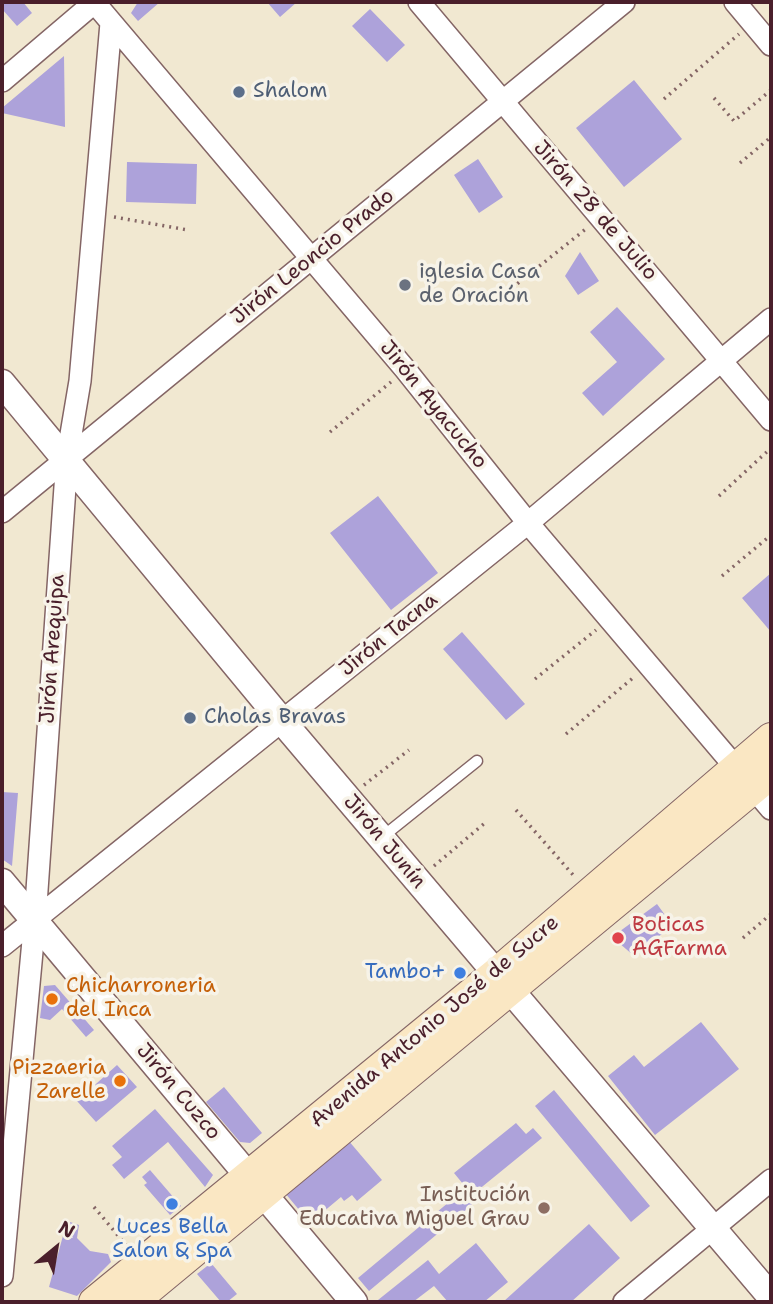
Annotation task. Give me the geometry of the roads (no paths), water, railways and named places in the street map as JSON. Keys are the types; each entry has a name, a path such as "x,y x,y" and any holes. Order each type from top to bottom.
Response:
{"main road":[{"name":"Avenida Antonio José de Sucre","path":"133,1302 256,1185 503,982 758,785 771,738"},
{"name":"Avenida Antonio José de Sucre","path":"503,982 589,894 758,785"},
{"name":"Avenida Antonio José de Sucre","path":"94,1302 141,1264 256,1185"}],"street":[{"path":"2,81 95,2"},
{"name":"Jirón Ayacucho","path":"95,2 405,369 527,523 649,666 758,785"},
{"name":"Jirón 28 de Julio","path":"419,2 771,420"},
{"name":"Jirón Leoncio Prado","path":"2,512 624,2"},
{"path":"735,2 771,45"},
{"name":"Jirón Arequipa","path":"2,1276 35,919 67,458 80,381 111,23"},
{"name":"Jirón Tacna","path":"2,946 527,523 771,319"},
{"name":"Jirón Junín","path":"2,383 67,458 282,721 771,1297"},
{"name":"Jirón Cuzco","path":"2,882 354,1302"},
{"path":"624,1302 771,1180"}],"lane":[{"path":"381,838 477,761"}],"place":[{"name":"Shalom","path":"239,92"},
{"name":"iglesia Casa de Oración","path":"405,285"},
{"name":"Cholas Bravas","path":"190,718"},
{"name":"Boticas AGFarma","path":"618,938"},
{"name":"Tambo+","path":"460,973"},
{"name":"Chicharroneria del Inca","path":"52,999"},
{"name":"Pizzaeria Zarelle","path":"120,1081"},
{"name":"Luces Bella Salon & Spa","path":"172,1204"},
{"name":"Institución Educativa Miguel Grau","path":"544,1208"}]}
